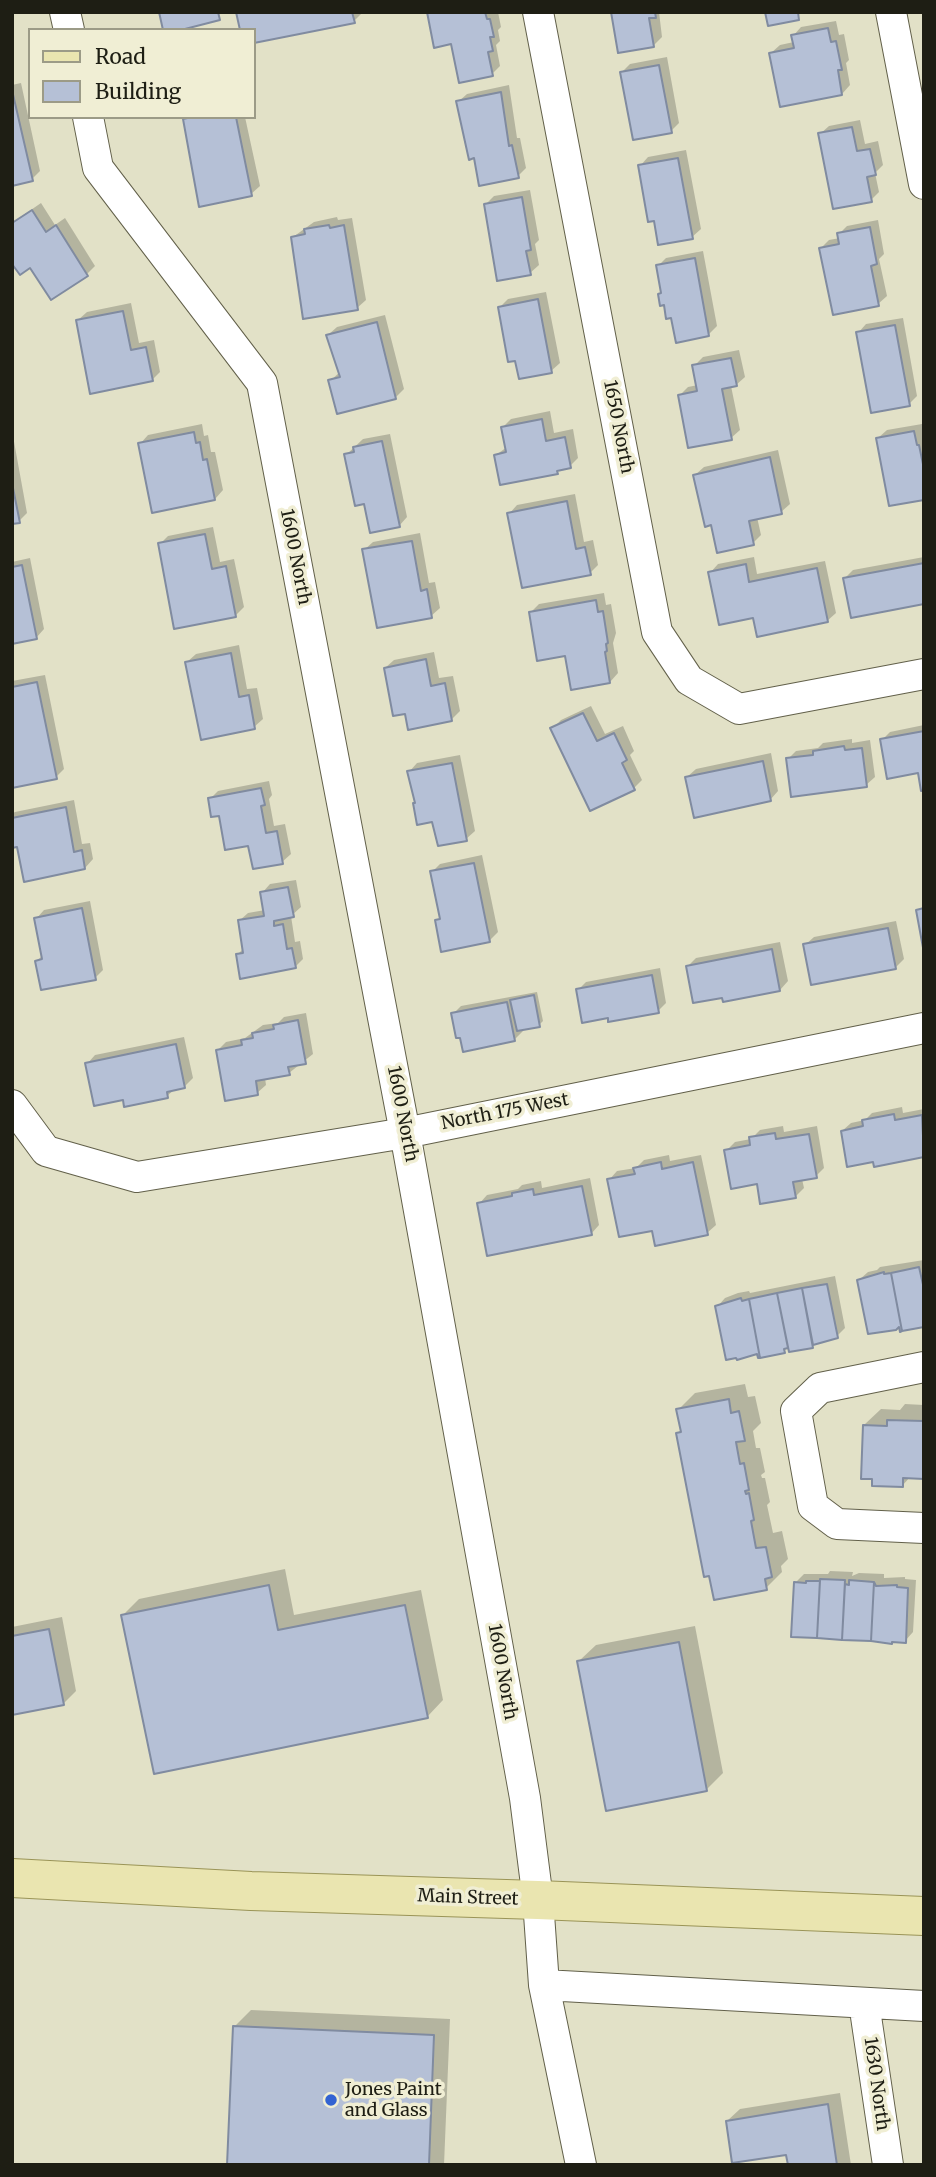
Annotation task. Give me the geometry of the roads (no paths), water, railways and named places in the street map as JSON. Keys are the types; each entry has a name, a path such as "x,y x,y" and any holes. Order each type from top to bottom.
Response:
{"main road":[{"name":"Main Street","path":"12,1878 251,1891 924,1916"}],"street":[{"name":"1650 North","path":"537,12 657,632 689,680 739,709 924,674"},
{"path":"891,12 924,184"},
{"name":"1600 North","path":"88,119 98,168 262,383 405,1133 523,1785 538,1900 544,1985 581,2165"},
{"name":"North 175 West","path":"12,1105 46,1151 137,1177 405,1133 924,1028"},
{"path":"924,1367 820,1388 796,1411 813,1506 837,1524 924,1528"},
{"path":"544,1985 924,2006"},
{"name":"1630 North","path":"864,2003 888,2165"}],"place":[{"name":"Jones Paint and Glass","path":"331,2100"}]}
